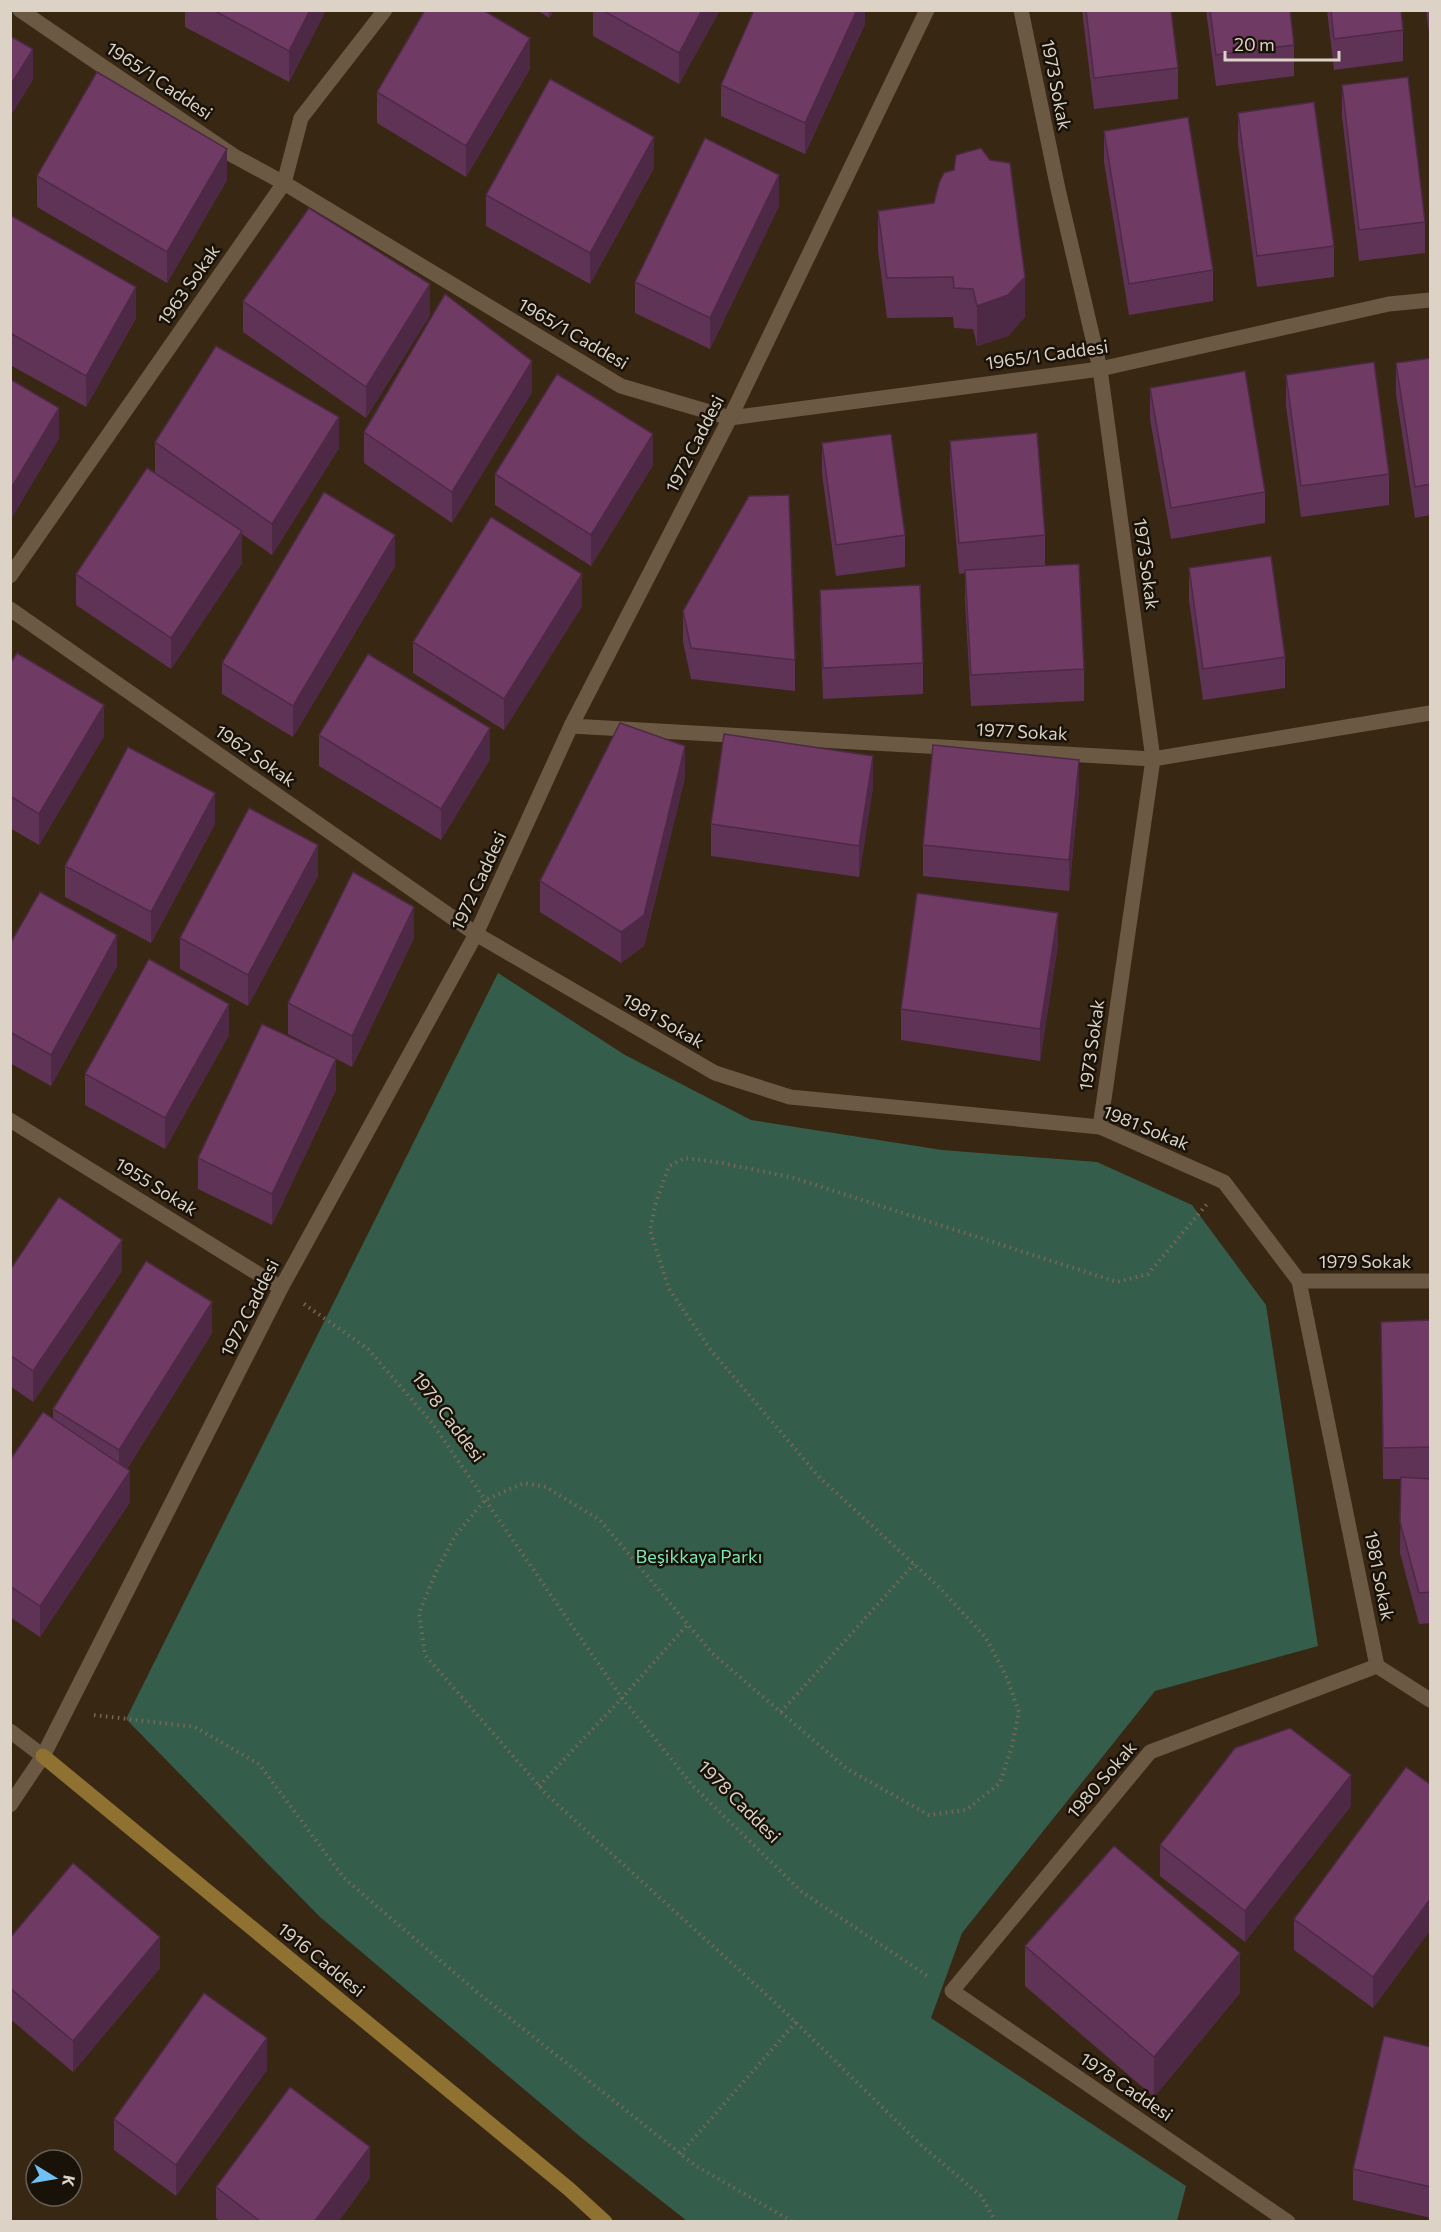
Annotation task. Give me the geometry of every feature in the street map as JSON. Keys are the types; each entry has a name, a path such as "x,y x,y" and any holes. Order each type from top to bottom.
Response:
{"street":[{"name":"1965/1 Caddesi","path":"20,10 234,156 284,183 621,386 730,418 1100,369 1389,304 1431,300"},
{"name":"1963 Sokak","path":"10,576 284,183 302,118 385,10"},
{"name":"1972 Caddesi","path":"10,1805 43,1756 281,1288 476,934 571,726 730,418 927,10"},
{"name":"1973 Sokak","path":"1021,10 1058,189 1100,369 1153,759 1100,1127"},
{"name":"1962 Sokak","path":"10,609 476,934"},
{"name":"1977 Sokak","path":"571,726 1153,759 1431,713"},
{"name":"1981 Sokak","path":"476,934 715,1073 790,1097 1100,1127 1224,1182 1299,1281 1377,1666"},
{"name":"1955 Sokak","path":"10,1120 281,1288"},
{"name":"1979 Sokak","path":"1299,1281 1431,1281"},
{"path":"1377,1666 1431,1700"},
{"name":"1980 Sokak","path":"952,1992 1150,1752 1377,1666"},
{"name":"1916 Caddesi","path":"10,1731 560,2181 605,2222"},
{"name":"1978 Caddesi","path":"952,1992 1288,2222"}],"path":[{"path":"996,2222 981,2196 921,2145 796,2022 547,1795 425,1655 419,1613 436,1572 455,1536 485,1500 524,1483 546,1487 600,1520 712,1653 847,1769 929,1815 966,1810 1000,1783 1012,1746 1019,1712 1007,1678 986,1638 914,1564 819,1477 711,1349 669,1289 650,1230 656,1202 669,1166 685,1158 722,1162 794,1178 1117,1282 1148,1274 1224,1182"},
{"name":"1978 Caddesi","path":"281,1288 368,1349 432,1423 622,1698 693,1786 802,1892 952,1992"},
{"path":"781,1712 914,1564"},
{"path":"539,1786 688,1624"},
{"path":"66,1711 195,1727 259,1764 344,1878 478,1993 696,2166 793,2222"},
{"path":"680,2154 796,2022"}],"green space":[{"name":"Beşikkaya Parkı","path":"498,973 625,1055 751,1120 942,1150 1097,1162 1192,1205 1266,1305 1318,1646 1155,1691 962,1933 931,2018 1186,2186 1177,2221 687,2221 583,2139 320,1917 126,1719"}],"building":[{"path":"213,10 310,10 289,51"},
{"path":"425,10 483,10 530,38 466,146 377,92"},
{"path":"602,10 702,10 679,53"},
{"path":"754,10 857,10 805,123 721,85"},
{"path":"1086,10 1171,10 1178,68 1094,78"},
{"path":"1210,10 1290,10 1294,45 1216,55"},
{"path":"1331,10 1401,10 1403,30 1334,39"},
{"path":"10,36 33,49 10,86"},
{"path":"97,72 227,149 167,252 37,176"},
{"path":"1408,77 1425,222 1359,230 1342,85"},
{"path":"550,79 654,137 590,253 486,195"},
{"path":"1314,102 1334,246 1257,256 1238,113"},
{"path":"1188,117 1213,270 1129,284 1104,131"},
{"path":"705,138 779,175 710,318 635,282"},
{"path":"981,148 990,160 1010,163 1025,277 1008,295 977,306 973,289 954,288 953,277 887,278 878,211 934,203 944,173 954,170 956,155"},
{"path":"309,208 430,284 366,387 243,301"},
{"path":"10,215 136,287 86,376 10,333"},
{"path":"445,294 532,361 452,492 364,432"},
{"path":"216,346 339,417 272,524 155,442"},
{"path":"1431,358 1431,484 1415,487 1396,363"},
{"path":"1374,362 1389,474 1301,486 1286,375"},
{"path":"1245,371 1265,492 1171,508 1150,388"},
{"path":"557,374 653,434 591,535 495,474"},
{"path":"10,379 59,408 10,490"},
{"path":"1037,433 1045,535 959,543 950,441"},
{"path":"891,434 905,535 836,545 822,443"},
{"path":"147,468 242,531 171,638 76,574"},
{"path":"324,492 395,535 293,706 222,663"},
{"path":"789,495 795,660 691,648 683,611 749,496"},
{"path":"491,517 582,574 504,699 413,642"},
{"path":"1271,556 1285,657 1203,669 1189,568"},
{"path":"1079,564 1084,669 971,675 965,570"},
{"path":"920,585 923,663 823,668 820,590"},
{"path":"17,653 104,705 39,814 10,796 10,664"},
{"path":"368,654 490,728 441,809 319,735"},
{"path":"620,723 685,746 644,915 621,932 540,881"},
{"path":"724,734 873,756 859,846 711,824"},
{"path":"933,745 1079,760 1069,860 923,845"},
{"path":"128,747 215,793 151,912 65,866"},
{"path":"249,808 318,845 248,975 180,938"},
{"path":"353,872 414,907 352,1036 288,1003"},
{"path":"40,892 117,935 51,1055 10,1032 10,944"},
{"path":"917,893 1058,913 1040,1029 901,1009"},
{"path":"149,959 229,1004 165,1118 85,1074"},
{"path":"262,1024 336,1059 272,1194 198,1158"},
{"path":"59,1197 122,1240 33,1371 10,1355 10,1270"},
{"path":"146,1261 212,1302 119,1450 53,1409"},
{"path":"1431,1320 1431,1447 1383,1448 1381,1322"},
{"path":"43,1412 130,1471 40,1606 10,1586 10,1460"},
{"path":"1401,1477 1431,1479 1431,1592 1419,1593 1400,1522"},
{"path":"1290,1728 1351,1775 1245,1911 1160,1845 1235,1748"},
{"path":"1406,1767 1431,1785 1431,1898 1373,1977 1294,1919"},
{"path":"1114,1846 1240,1953 1154,2057 1025,1946"},
{"path":"73,1863 160,1937 73,2041 10,1988 10,1938"},
{"path":"204,1993 267,2038 176,2165 114,2119"},
{"path":"1384,2036 1431,2047 1431,2187 1353,2169"},
{"path":"290,2087 370,2147 314,2222 261,2222 216,2187"}]}
